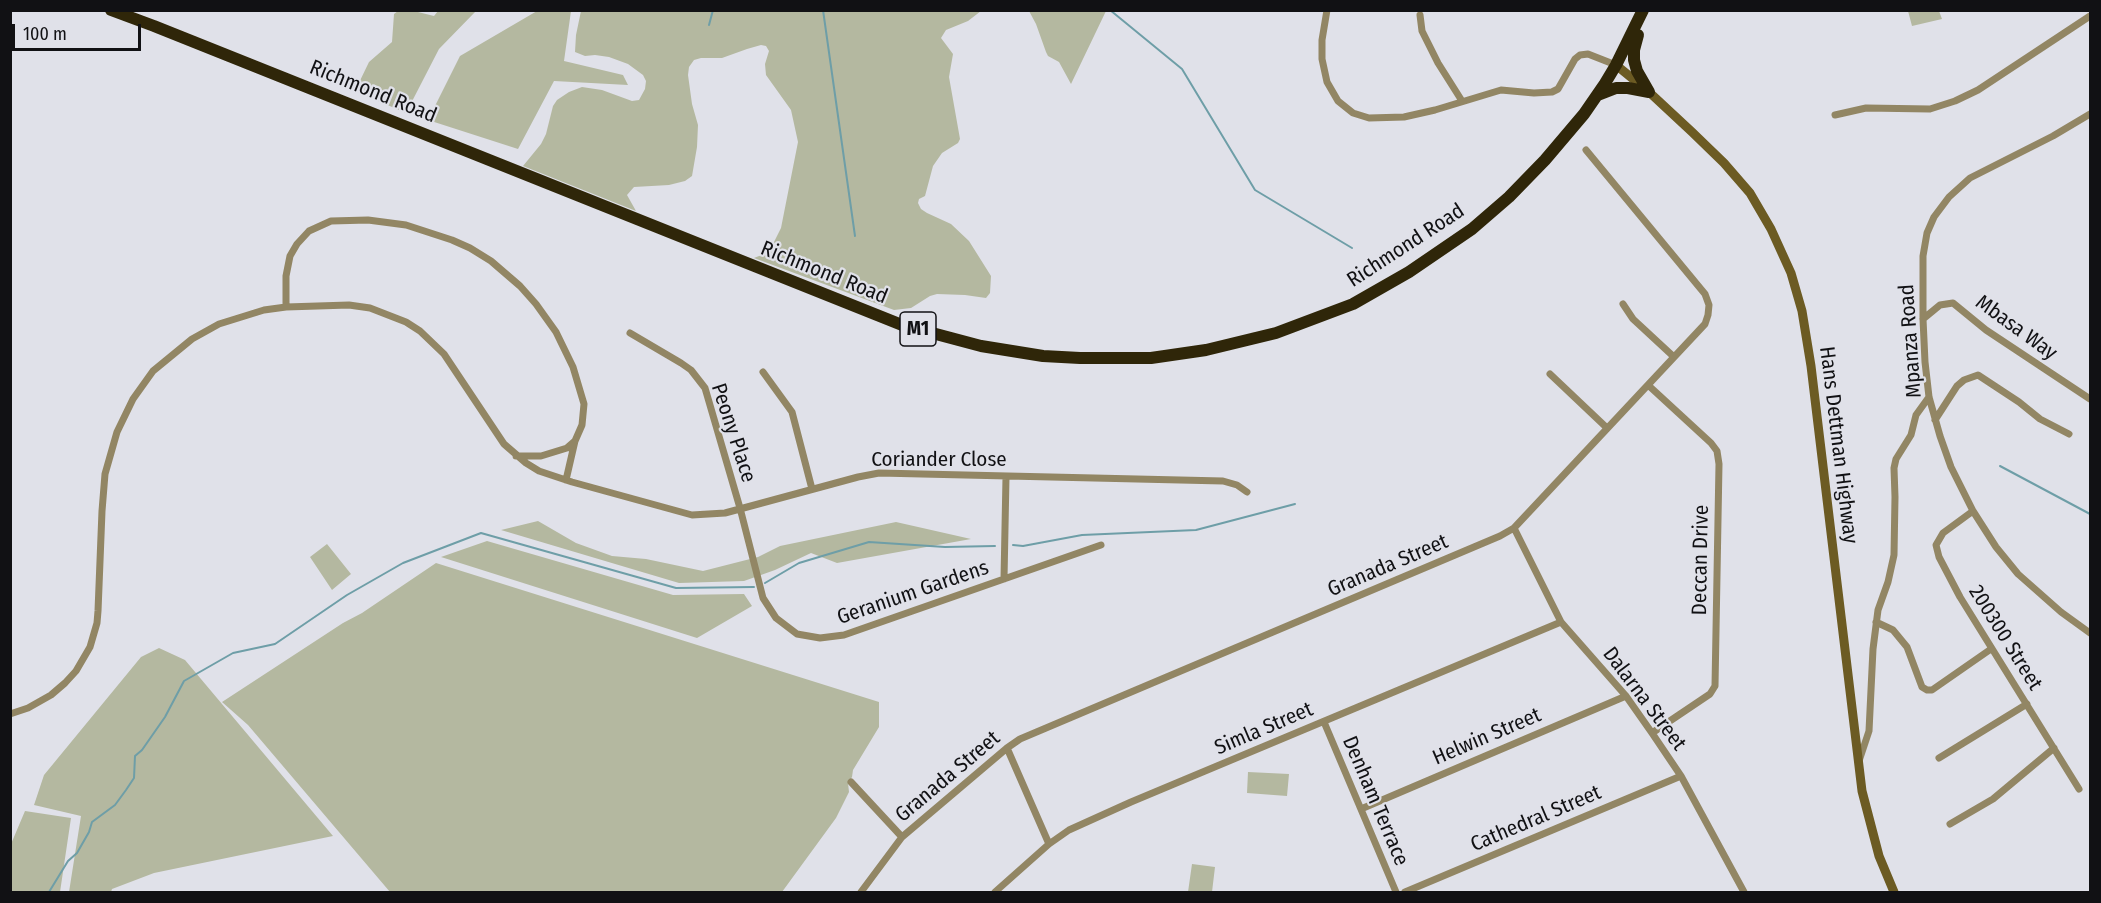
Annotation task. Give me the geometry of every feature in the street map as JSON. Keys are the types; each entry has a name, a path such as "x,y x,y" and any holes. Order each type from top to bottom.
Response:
{"highway":[{"name":"Richmond Road","path":"111,10 902,325 981,346 1061,357 1151,358 1206,350 1276,333 1353,304 1410,272 1472,229 1509,197 1545,160 1596,96 1616,65 1644,10"},
{"path":"1644,10 1634,50 1637,71 1649,92"},
{"path":"1596,96 1616,88 1649,92"}],"street":[{"path":"1328,10 1322,40 1322,59 1327,82 1338,101 1353,113 1369,118 1383,119 1435,110 1501,90 1552,92 1558,89 1575,58 1580,55 1588,54 1616,65"},
{"path":"1420,15 1422,31 1438,63 1462,101"},
{"path":"1835,115 1866,108 1930,109 1955,101 1978,90 2091,16"},
{"name":"Hans Dettman Highway","path":"1616,65 1649,92 1724,163 1750,193 1771,229 1791,273 1802,311 1811,366 1859,761 1871,831 1894,892"},
{"name":"Mpanza Road","path":"2091,114 1970,178 1949,197 1934,217 1927,233 1923,256 1923,319 1929,397 1951,467 1973,511 1996,547 2018,574 2061,612 2091,633"},
{"name":"Granada Street","path":"861,892 902,837 1020,739 1500,536 1514,528 1705,324 1708,315 1709,305 1705,294 1586,150"},
{"path":"286,307 286,276 290,256 309,231 331,221 368,220 406,225 470,248 491,261 520,286 556,332 573,367 584,404 582,426 566,480"},
{"name":"Mbasa Way","path":"1923,319 1940,304 1953,303 1994,335 2091,399"},
{"path":"1623,304 1633,318 1674,357"},
{"name":"Coriander Close","path":"10,714 41,701 65,683 80,665 90,647 97,623 102,511 107,465 117,432 143,384 167,358 205,331 249,314 286,307 349,305 370,308 406,322 420,331 444,354 501,439 516,456 539,471 692,515 716,514 873,474 1223,481 1237,485 1247,492"},
{"name":"Peony Place","path":"630,333 691,370 705,388 740,508"},
{"path":"763,372 792,412 812,489"},
{"path":"1550,374 1608,428"},
{"path":"1935,420 1957,386 1964,380 1978,375 2040,419 2069,434"},
{"name":"Deccan Drive","path":"1648,385 1711,443 1717,451 1719,464 1715,686 1710,694 1652,733"},
{"path":"1859,761 1869,731 1876,622 1894,555 1894,468 1896,459 1911,435 1916,415 1929,397"},
{"path":"516,456 542,456 554,453 567,448 576,441"},
{"name":"Geranium Gardens","path":"1004,579 1006,477"},
{"name":"Geranium Gardens","path":"740,508 760,589 768,608 786,627 797,634 808,637 832,638 844,635 1101,545"},
{"name":"200300 Street","path":"1973,511 1942,533 1936,549 1939,558 1991,649 2079,789"},
{"name":"Dalarna Street","path":"1514,528 1561,622 1626,696 1652,733 1680,776 1744,892"},
{"name":"Simla Street","path":"995,892 1049,844 1069,830 1561,622"},
{"path":"1876,622 1893,630 1902,640 1915,663 1922,687 1927,690 1932,690 1991,649"},
{"name":"Helwin Street","path":"1361,808 1626,696"},
{"path":"1939,758 2027,704"},
{"name":"Denham Terrace","path":"1324,722 1396,892"},
{"path":"1007,748 1049,844"},
{"path":"1950,824 1993,798 2054,748"},
{"name":"Cathedral Street","path":"1405,892 1680,776"},
{"path":"851,782 902,837"}],"green space":[{"path":"398,11 414,11 434,16 438,11 476,11 439,49 406,113 355,91 369,62 392,42 394,14"},
{"path":"537,11 571,11 564,61 623,75 628,85 554,81 518,149 428,120 460,56"},
{"path":"581,11 981,11 968,21 946,30 941,38 953,54 949,77 960,139 958,143 942,153 933,166 925,196 919,199 918,203 921,209 951,224 969,241 991,276 990,293 986,298 937,294 911,308 894,310 754,258 764,254 772,246 781,228 798,142 791,110 766,75 765,64 769,51 766,46 761,45 722,58 694,60 689,67 688,75 698,125 692,176 685,181 669,185 634,187 627,195 636,211 523,166 546,134 553,106 557,100 569,92 582,87 602,90 632,101 639,100 645,89 646,81 643,75 628,64 609,57 585,56 575,52"},
{"path":"1029,11 1106,11 1071,84 1059,62 1048,56"},
{"path":"1908,11 1939,11 1942,19 1912,26"},
{"path":"538,521 576,543 612,556 646,559 703,571 758,557 780,546 896,522 971,539 837,563 811,553 775,570 744,581 679,583 501,530"},
{"path":"487,541 673,595 744,594 752,606 697,638 441,557"},
{"path":"327,544 351,574 332,590 310,557"},
{"path":"436,563 879,702 879,727 853,770 848,783 849,792 836,818 782,892 390,892 248,725 222,702"},
{"path":"159,648 185,660 333,836 154,873 112,889 111,892 69,892 81,816 34,805 44,775 141,657"},
{"path":"1248,772 1289,774 1287,796 1247,793"},
{"path":"25,811 71,818 60,892 11,892 11,844"},
{"path":"1192,864 1215,867 1212,892 1188,892"}],"waterway":[{"path":"709,25 713,10"},
{"path":"823,10 855,236"},
{"path":"1110,10 1182,69 1255,190 1352,248"},
{"path":"2000,466 2090,514"},
{"path":"1013,545 1023,546 1082,535 1196,530 1295,504"},
{"path":"49,892 68,861 77,853 92,822 115,805 134,778 135,756 142,750 165,717 184,681 233,653 275,644 347,595 403,563 481,533 676,588 754,587"},
{"path":"765,583 799,563 869,542 945,547 995,546"}]}
